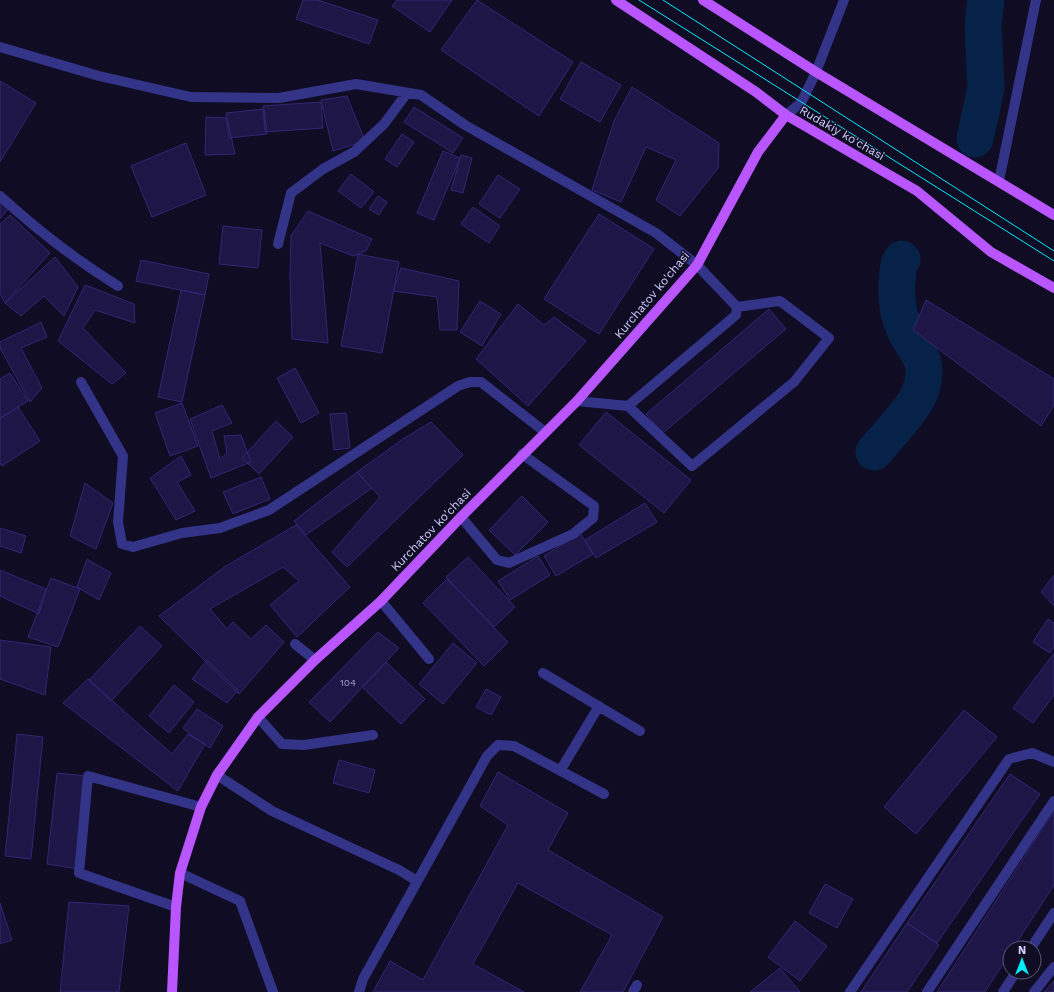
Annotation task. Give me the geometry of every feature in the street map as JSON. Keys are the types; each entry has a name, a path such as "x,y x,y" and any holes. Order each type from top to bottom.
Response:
{"main road":[{"name":"Rudakiy ko'chasi","path":"616,0 756,92 786,115 917,191 991,252 1054,288"},
{"path":"703,0 816,72 1053,212"},
{"name":"Kurchatov ko'chasi","path":"172,992 176,907 180,874 201,807 217,775 258,717 315,660 381,601 522,454 577,401 697,265 758,152 786,115"}],"street":[{"path":"786,115 801,103 816,72 844,0"},
{"path":"999,181 1036,0"},
{"path":"0,47 99,76 191,98 279,98 356,84 421,95 465,125 656,233 697,265 737,307"},
{"path":"278,244 292,193 323,169 354,152 384,124 407,93"},
{"path":"0,196 21,215 92,270 118,286"},
{"path":"577,401 628,406 692,466 794,382 830,338 780,301 737,307"},
{"path":"628,406 736,315 737,307"},
{"path":"81,382 123,456 118,522 122,544 133,547 182,533 220,528 269,510 458,386 470,382 481,382 545,432"},
{"path":"461,517 497,560 509,564 573,534 593,518 594,506 522,454"},
{"path":"381,601 429,659"},
{"path":"295,644 315,660"},
{"path":"543,673 640,731"},
{"path":"560,771 599,706"},
{"path":"258,717 282,744 304,745 373,735"},
{"path":"359,992 363,979 487,756 498,745 514,746 604,794"},
{"path":"850,992 1009,759 1032,753 1054,762"},
{"path":"217,775 272,810 399,870 417,881"},
{"path":"176,907 79,874 88,776 201,807"},
{"path":"927,992 1054,801"},
{"path":"180,874 240,900 273,992"},
{"path":"1036,940 1054,913"},
{"path":"1034,992 1054,967"},
{"path":"1003,992 1011,980"}],"building":[{"path":"303,0 318,0 378,20 369,44 296,19"},
{"path":"397,0 452,0 430,32 392,6"},
{"path":"477,0 573,62 539,116 441,50"},
{"path":"581,62 621,85 600,122 560,99"},
{"path":"0,81 36,103 0,162"},
{"path":"632,87 719,143 718,168 680,216 656,200 676,160 646,147 621,202 592,190 614,121"},
{"path":"347,96 365,141 333,151 321,100"},
{"path":"321,102 323,128 265,132 263,106"},
{"path":"414,107 463,138 453,153 404,122"},
{"path":"264,109 267,134 229,138 226,113"},
{"path":"206,117 227,118 235,154 205,155"},
{"path":"402,134 414,142 397,167 385,159"},
{"path":"186,143 206,195 152,217 131,166"},
{"path":"443,151 460,158 434,220 417,213"},
{"path":"461,155 472,158 463,193 451,190"},
{"path":"351,174 374,192 361,208 338,191"},
{"path":"498,175 520,189 500,218 479,204"},
{"path":"378,196 387,202 379,215 369,209"},
{"path":"0,198 10,207 0,219"},
{"path":"473,207 500,226 489,243 461,224"},
{"path":"308,211 372,239 366,251 353,256 320,243 328,343 292,339 290,275 291,236"},
{"path":"599,214 654,249 599,334 544,299"},
{"path":"10,215 50,253 5,303 0,294 0,224"},
{"path":"223,226 262,230 258,268 219,264"},
{"path":"358,254 399,262 382,353 341,346"},
{"path":"55,257 78,287 64,316 44,296 21,316 5,303"},
{"path":"141,260 209,274 205,295 136,281"},
{"path":"401,268 459,281 457,330 440,330 437,297 393,291"},
{"path":"85,285 134,304 135,323 95,310 83,328 126,373 112,384 58,341"},
{"path":"181,290 205,295 182,402 158,397"},
{"path":"926,300 1054,379 1054,405 1041,426 913,330"},
{"path":"480,301 501,314 482,346 460,332"},
{"path":"518,304 544,325 554,317 586,341 528,406 476,359"},
{"path":"769,309 786,329 663,433 646,414"},
{"path":"41,322 47,337 21,348 42,388 30,402 0,348 0,342"},
{"path":"295,368 319,413 301,423 277,378"},
{"path":"10,373 28,401 0,418 0,379"},
{"path":"182,403 198,446 170,456 155,413"},
{"path":"222,405 232,423 212,431 220,459 227,453 224,436 241,435 251,462 211,478 190,419"},
{"path":"18,407 40,441 2,466 0,463 0,419"},
{"path":"606,412 691,480 664,513 579,445"},
{"path":"346,413 350,448 334,450 330,414"},
{"path":"276,421 293,437 259,474 242,458"},
{"path":"431,422 463,455 347,567 332,552 380,497 357,472 403,439"},
{"path":"181,456 191,475 177,482 195,511 176,520 150,478"},
{"path":"357,472 372,488 306,535 294,521"},
{"path":"261,477 270,499 233,514 223,492"},
{"path":"85,483 113,503 96,549 70,536"},
{"path":"522,496 548,522 515,555 489,530"},
{"path":"645,503 657,522 596,558 585,540"},
{"path":"296,525 350,587 297,637 270,605 299,581 283,567 210,609 227,629 233,622 251,639 266,625 284,642 239,694 159,616 226,566"},
{"path":"0,528 26,536 21,553 0,546"},
{"path":"580,533 593,554 556,576 544,556"},
{"path":"538,556 550,575 510,600 498,581"},
{"path":"468,557 515,607 494,627 446,577"},
{"path":"87,559 111,573 99,600 77,587"},
{"path":"0,570 46,589 39,614 0,596"},
{"path":"1054,575 1054,606 1041,592"},
{"path":"51,578 80,589 58,647 28,637"},
{"path":"447,579 508,642 484,666 423,603"},
{"path":"1048,619 1054,623 1054,647 1050,653 1033,642"},
{"path":"140,626 162,646 111,701 89,680"},
{"path":"378,632 399,648 330,722 309,702"},
{"path":"0,640 51,647 45,695 0,679"},
{"path":"453,643 477,663 443,704 419,684"},
{"path":"1054,653 1054,695 1033,723 1013,708"},
{"path":"207,660 238,690 227,703 192,679"},
{"path":"386,662 425,699 401,724 362,687"},
{"path":"88,679 172,754 188,734 205,744 178,791 63,703"},
{"path":"174,685 194,702 169,733 149,716"},
{"path":"486,689 501,697 491,715 476,707"},
{"path":"197,709 223,726 210,748 183,728"},
{"path":"964,710 997,737 916,834 884,807"},
{"path":"17,734 43,737 31,859 5,856"},
{"path":"339,760 375,770 369,793 333,783"},
{"path":"498,772 568,813 548,850 663,917 623,992 580,992 612,935 518,883 473,964 524,992 373,992 390,961 423,980 508,825 480,806"},
{"path":"57,773 86,776 78,869 47,864"},
{"path":"1010,774 1040,794 937,943 907,923"},
{"path":"1054,811 1054,885 1018,940 1002,940 1002,965 985,992 937,992"},
{"path":"825,884 853,899 837,928 809,913"},
{"path":"69,902 129,906 119,992 60,992"},
{"path":"0,903 12,940 0,944"},
{"path":"795,921 827,946 800,981 768,957"},
{"path":"907,923 939,945 907,992 861,992"},
{"path":"780,968 800,992 750,992"},
{"path":"1054,981 1054,992 1044,992"}],"waterway":[{"path":"975,139 986,88 983,26 986,0"},
{"path":"874,452 913,405 920,392 923,381 923,364 905,330 898,306 898,273 899,264 902,259"}],"tram line":[{"path":"639,0 1054,261"},
{"path":"663,0 1054,251"}]}
